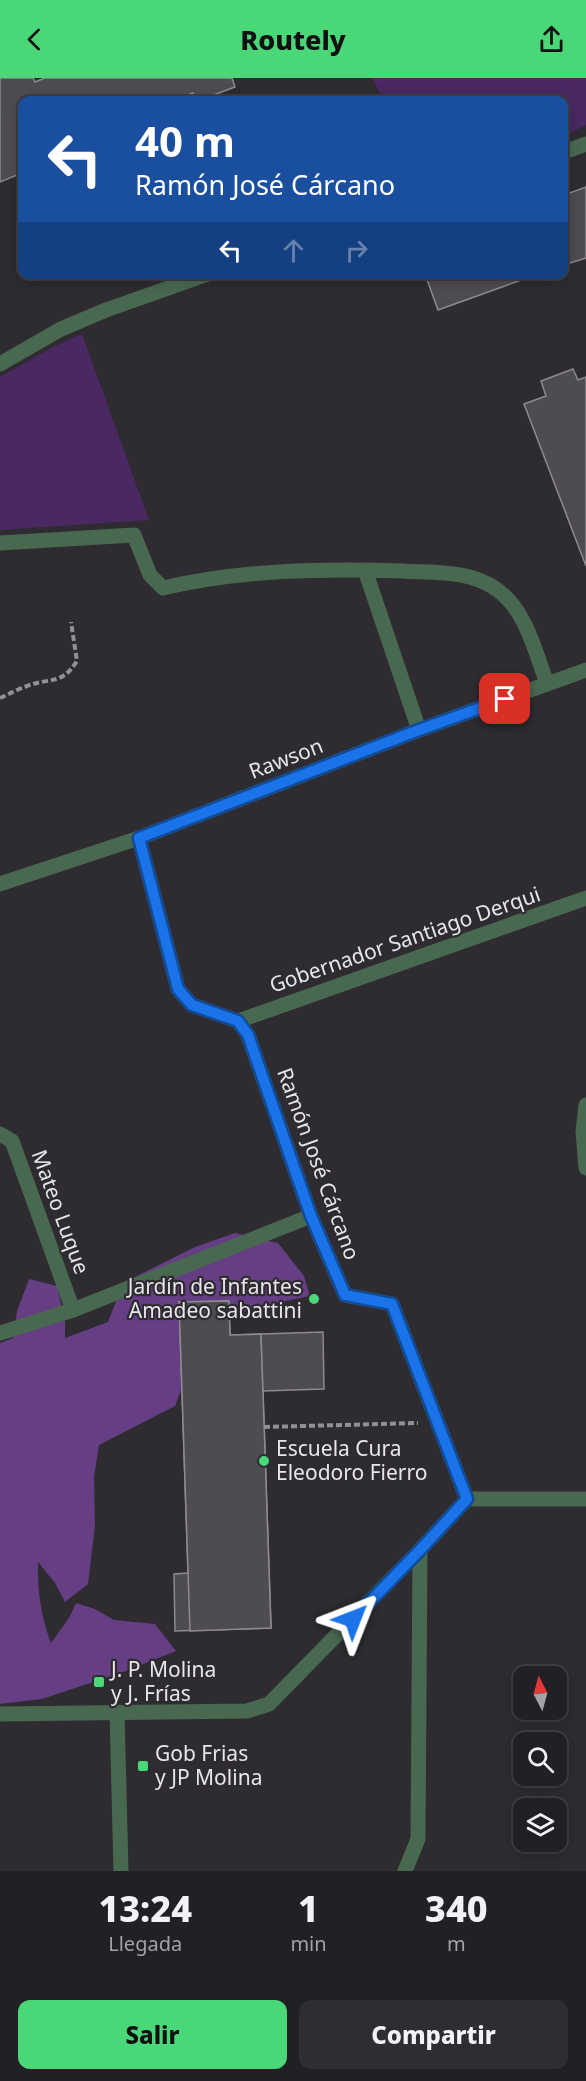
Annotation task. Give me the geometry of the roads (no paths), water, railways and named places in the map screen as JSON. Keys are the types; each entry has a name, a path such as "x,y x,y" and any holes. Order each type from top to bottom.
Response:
{"street":[{"path":"568,151 586,144"},
{"path":"0,364 62,329 106,310 194,279"},
{"path":"0,543 134,536 150,575 163,588 207,578 330,569 454,573 476,578 496,589 513,603 547,683"},
{"path":"365,570 419,730"},
{"name":"Rawson","path":"0,884 139,838 419,730 586,670"},
{"path":"139,838 178,989 192,1005 238,1021"},
{"name":"Gobernador Santiago Derqui","path":"238,1021 586,898"},
{"name":"Ramón José Cárcano","path":"238,1021 248,1035 311,1216 345,1295 392,1304 467,1499"},
{"path":"586,1105 583,1132 586,1168"},
{"name":"Mateo Luque","path":"0,1134 12,1141 73,1310"},
{"path":"0,1334 73,1310 311,1216"},
{"path":"0,1714 247,1711 269,1704 467,1499 586,1498"},
{"path":"405,1871 418,1839 420,1550"},
{"path":"117,1712 121,1871"}],"place":[{"name":"Jardín de Infantes Amadeo sabattini","path":"314,1299"},
{"name":"Escuela Cura Eleodoro Fierro","path":"264,1461"},
{"name":"J. P. Molina y J. Frías","path":"99,1682"},
{"name":"Gob Frias y JP Molina","path":"143,1766"}]}
